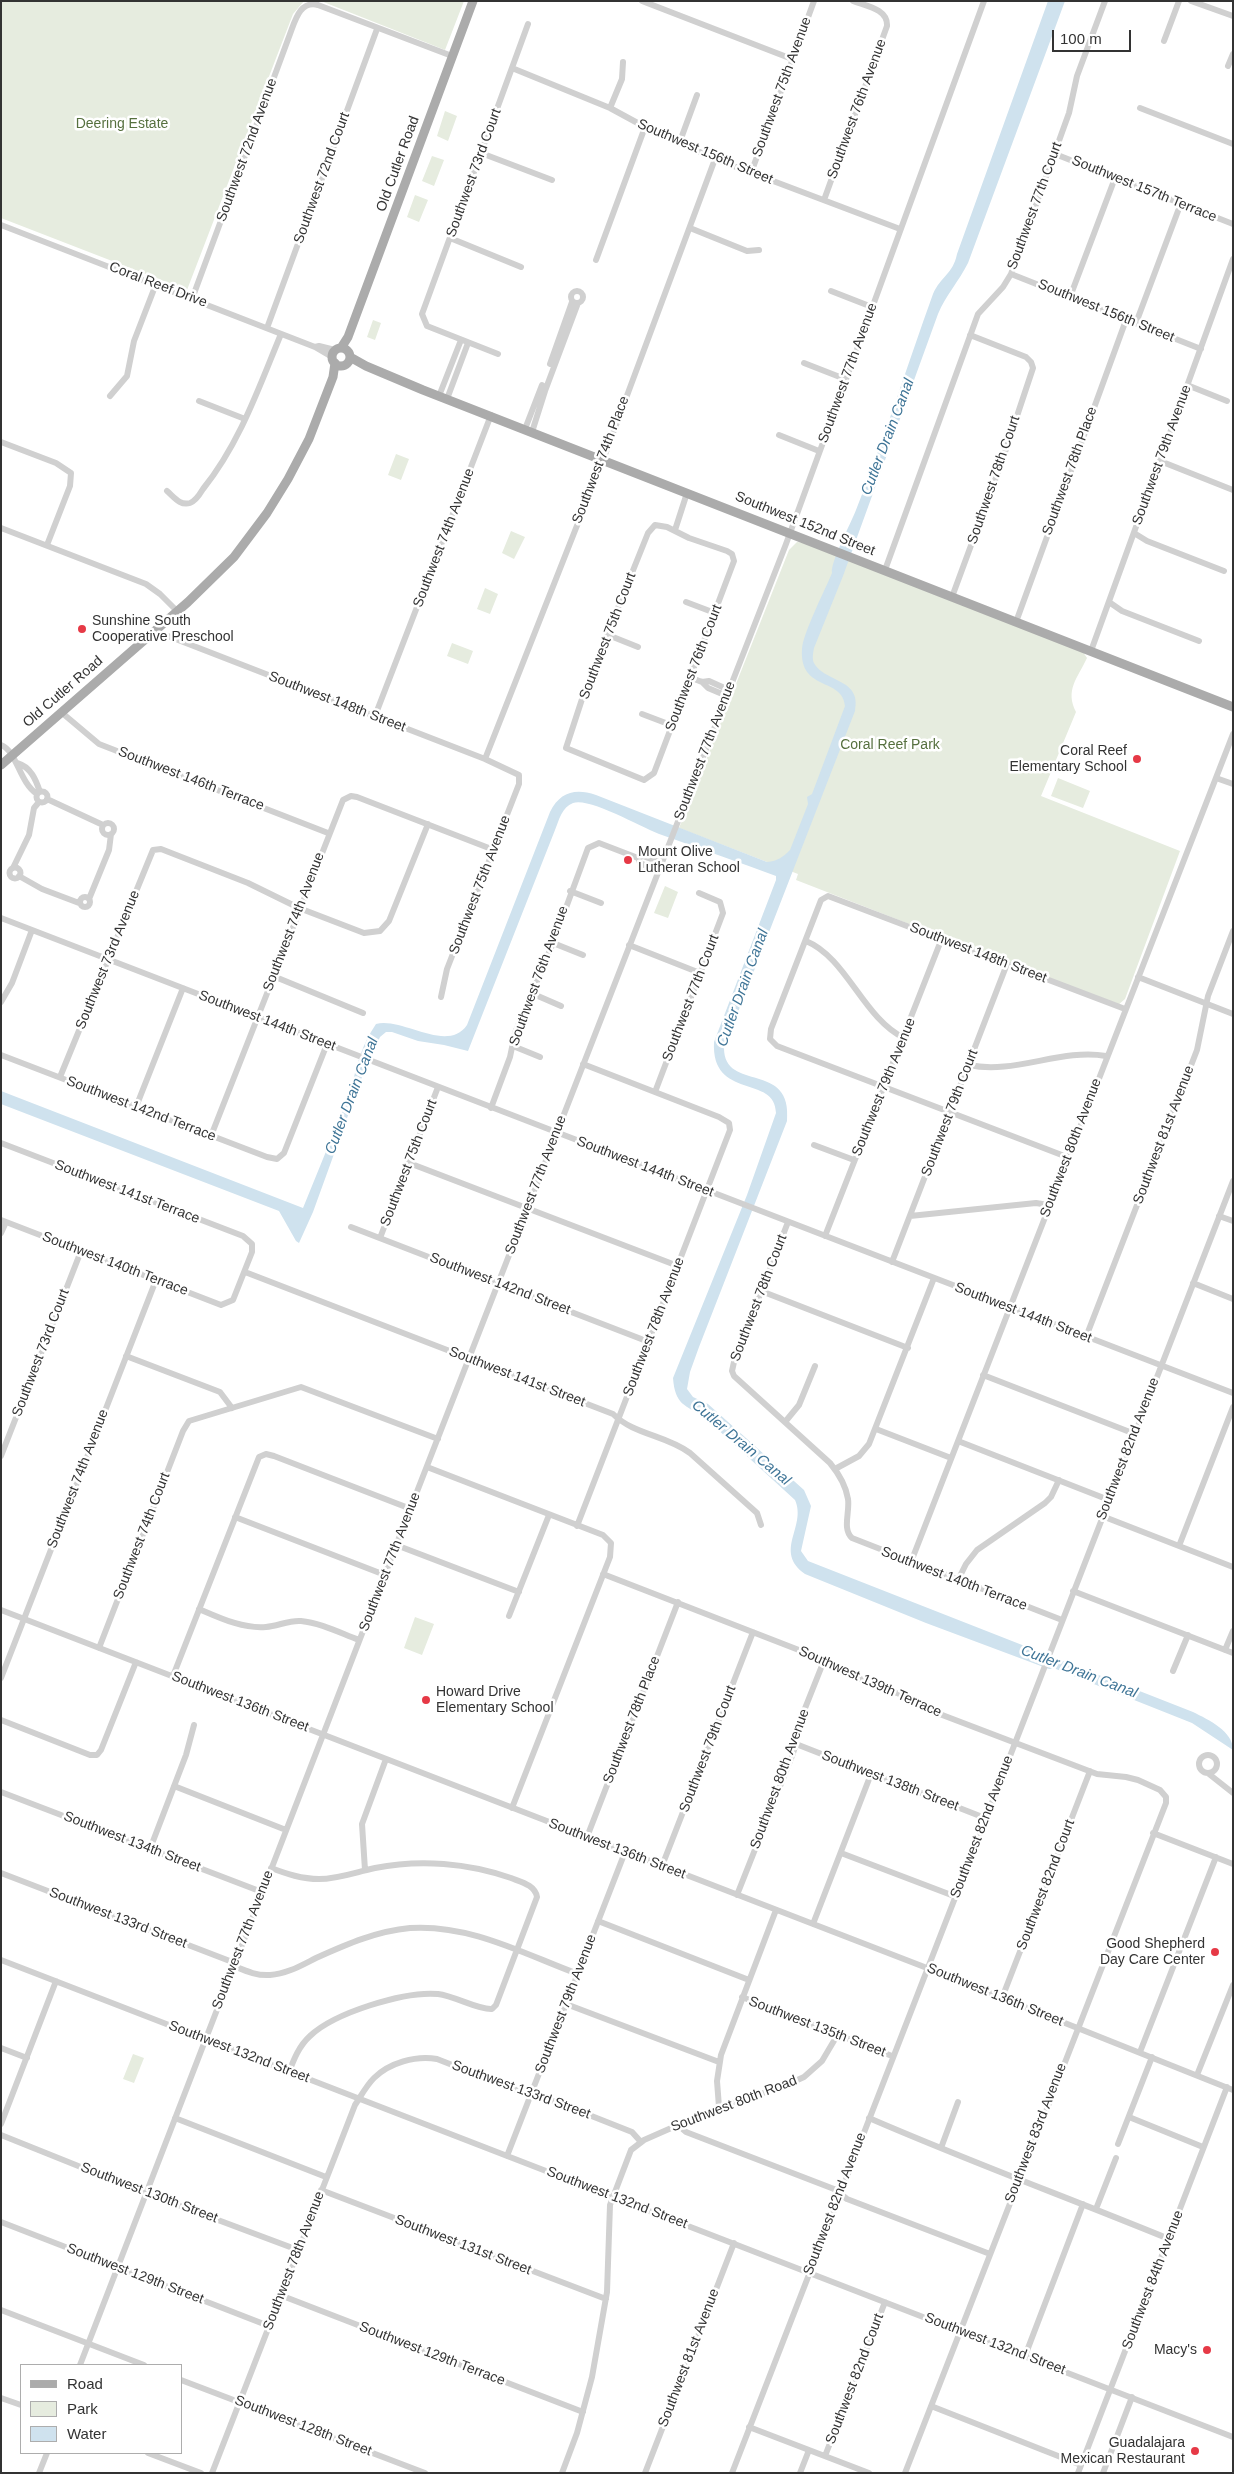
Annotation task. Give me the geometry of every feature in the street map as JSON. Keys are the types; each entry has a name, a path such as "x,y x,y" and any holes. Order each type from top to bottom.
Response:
{"main road":[{"name":"Old Cutler Road","path":"1,765 15,759 61,712 155,631 227,564 267,513 298,461 333,377 473,1"},
{"name":"Southwest 152nd Street","path":"341,357 1233,707"}],"street":[{"path":"642,1 792,59"},
{"name":"Southwest 75th Avenue","path":"751,173 814,1"},
{"name":"Southwest 76th Avenue","path":"824,200 887,28 886,17 881,12 853,1"},
{"name":"Southwest 77th Avenue","path":"80,2364 396,1544 790,532 984,1"},
{"name":"Southwest 77th Court","path":"884,570 970,335 982,309 1003,287 1011,274 1071,108 1078,76 1105,1"},
{"path":"1164,41 1180,1"},
{"path":"1191,1 1233,16"},
{"name":"Southwest 72nd Avenue","path":"192,299 299,13 307,4 318,6 378,28"},
{"name":"Southwest 73rd Court","path":"464,341 431,328 424,322 423,310 528,24"},
{"path":"378,28 452,56"},
{"name":"Southwest 72nd Court","path":"267,328 378,28"},
{"path":"1228,66 1233,54"},
{"path":"610,108 622,79 622,62"},
{"name":"Southwest 156th Street","path":"512,68 610,108 679,144 715,159 900,229"},
{"path":"679,144 697,96"},
{"path":"1140,108 1233,144"},
{"path":"596,260 645,127"},
{"path":"481,153 552,180"},
{"name":"Southwest 157th Terrace","path":"1055,154 1233,224"},
{"name":"Southwest 74th Place","path":"485,759 602,459 715,159"},
{"path":"1070,298 1115,178"},
{"path":"1136,323 1181,203"},
{"name":"Coral Reef Drive","path":"1,225 315,347 319,346 341,357"},
{"path":"690,228 747,251 759,250"},
{"path":"450,238 521,267"},
{"name":"Southwest 79th Avenue","path":"1091,651 1230,273 1233,259"},
{"name":"Southwest 156th Street","path":"1011,274 1201,349"},
{"path":"110,396 127,376 134,343 156,284"},
{"path":"831,291 872,307"},
{"path":"528,430 575,302"},
{"name":"Southwest 78th Place","path":"1016,622 1126,320"},
{"path":"167,491 182,503 194,500 227,455 245,419 281,334"},
{"name":"Southwest 78th Court","path":"952,597 1031,377 1031,362 1026,357 970,335"},
{"path":"443,397 464,341 498,354"},
{"path":"804,363 845,379"},
{"path":"1188,385 1227,401"},
{"path":"199,401 245,419"},
{"name":"Southwest 74th Avenue","path":"374,716 491,415"},
{"path":"779,435 819,451"},
{"path":"1,442 68,470 72,478 47,545"},
{"path":"1160,461 1233,490"},
{"path":"675,530 689,493"},
{"name":"Southwest 75th Court","path":"649,778 642,780 566,748 585,690 648,533 654,526 659,524 675,530"},
{"path":"1,528 146,584 160,594 177,611"},
{"name":"Southwest 76th Court","path":"649,778 654,773 734,563 733,556 728,551 689,538 675,530"},
{"path":"1133,535 1224,571"},
{"path":"686,602 715,613"},
{"path":"1108,606 1199,641"},
{"name":"Southwest 148th Street","path":"155,631 485,759 519,775"},
{"path":"608,635 638,648"},
{"path":"689,677 702,682 709,681 728,693"},
{"name":"Southwest 146th Terrace","path":"61,712 99,744 328,833"},
{"path":"642,714 671,725"},
{"name":"Southwest 80th Avenue","path":"911,1562 1048,1205 1233,734"},
{"path":"1,745 6,746 15,759 25,765 35,779 39,802 34,808 29,835 10,872 11,876 14,878 19,876 42,889 80,902 83,897 89,899 110,847 111,834 104,832 104,825 47,799 46,794 38,793"},
{"name":"Southwest 75th Avenue","path":"442,996 447,969 519,784 519,775"},
{"path":"1216,778 1233,784"},
{"name":"Southwest 74th Avenue","path":"211,1136 341,803 350,796 357,797 428,824"},
{"path":"39,802 43,803 47,799"},
{"path":"299,908 364,933 382,930 390,919 428,824 494,850"},
{"name":"Southwest 76th Avenue","path":"491,1108 531,994 553,944 570,891 587,849 591,845 599,843 638,858"},
{"name":"Southwest 73rd Avenue","path":"60,1078 148,857 153,850 161,849 248,883 299,908"},
{"path":"658,871 640,863 638,858 644,856 662,863"},
{"path":"570,891 601,903"},
{"name":"Southwest 77th Court","path":"655,1092 722,916 722,904 699,893"},
{"name":"Southwest 148th Street","path":"806,941 821,900 825,896 831,896 1125,1009"},
{"name":"Southwest 144th Street","path":"1,918 1233,1393"},
{"path":"1,1002 12,983 32,930"},
{"name":"Southwest 81st Avenue","path":"1086,1337 1197,1050 1206,1003 1233,931"},
{"name":"Southwest 79th Avenue","path":"825,1236 942,938"},
{"path":"904,1038 886,1026 822,950 806,941 771,1029 771,1040 777,1046 1067,1157"},
{"path":"553,944 582,955"},
{"path":"629,945 700,973"},
{"name":"Southwest 79th Court","path":"892,1262 1008,964"},
{"path":"273,976 363,1013"},
{"path":"1138,977 1233,1014"},
{"path":"136,1107 182,988"},
{"path":"531,994 561,1006"},
{"name":"Southwest 142nd Terrace","path":"1,1055 267,1157 280,1158 284,1153 327,1044"},
{"path":"512,1046 540,1057"},
{"path":"970,1065 989,1067 1081,1054 1106,1056"},
{"path":"583,1064 655,1092"},
{"name":"Southwest 75th Court","path":"380,1238 438,1088"},
{"name":"Southwest 78th Avenue","path":"577,1526 708,1191 730,1128 729,1123 719,1116 655,1092"},
{"name":"Southwest 141st Terrace","path":"1,1142 243,1236 252,1244 252,1252 245,1272"},
{"path":"814,1145 854,1160"},
{"path":"409,1163 678,1266"},
{"name":"Southwest 82nd Avenue","path":"732,2473 954,1896 1233,1181"},
{"path":"910,1216 1030,1203 1048,1205"},
{"path":"1219,1216 1233,1221"},
{"path":"1,1233 3,1221"},
{"name":"Southwest 140th Terrace","path":"3,1221 221,1305 233,1300 245,1272"},
{"name":"Southwest 78th Court","path":"785,1422 732,1374 734,1362 788,1222"},
{"name":"Southwest 142nd Street","path":"351,1227 649,1342"},
{"name":"Southwest 73rd Court","path":"1,1456 81,1251"},
{"name":"Southwest 141st Street","path":"245,1272 613,1414 624,1425 685,1450 756,1513 761,1525"},
{"path":"815,1366 801,1402 785,1422 834,1469 863,1452 876,1429 934,1278"},
{"name":"Southwest 74th Avenue","path":"1,1678 156,1280"},
{"path":"1192,1283 1233,1299"},
{"path":"761,1291 908,1348"},
{"path":"126,1356 220,1392 232,1408 292,1388 304,1387 438,1439"},
{"path":"983,1375 1135,1434"},
{"path":"1179,1546 1233,1407"},
{"name":"Southwest 74th Court","path":"99,1648 186,1424 232,1408"},
{"path":"876,1429 951,1458"},
{"path":"958,1441 1109,1500"},
{"path":"173,1676 257,1459 261,1456 274,1456 411,1508"},
{"path":"427,1467 603,1535 610,1540 611,1553 512,1808"},
{"name":"Southwest 140th Terrace","path":"834,1469 841,1480 848,1499 848,1534 854,1540 1062,1620"},
{"path":"958,1580 974,1553 1046,1503 1059,1480"},
{"path":"509,1616 549,1515"},
{"path":"1102,1516 1233,1567"},
{"path":"235,1517 385,1575"},
{"path":"396,1544 518,1592"},
{"name":"Southwest 139th Terrace","path":"603,1574 804,1652 823,1663 915,1700 937,1713 1090,1772 1103,1776 1132,1778 1157,1788 1165,1794"},
{"path":"1073,1591 1233,1653"},
{"name":"Southwest 78th Place","path":"587,1837 678,1602"},
{"path":"200,1609 227,1620 252,1627 268,1627 297,1621 313,1623 359,1640"},
{"name":"Southwest 136th Street","path":"1,1610 927,1968 1230,2088"},
{"path":"1225,1650 1233,1631"},
{"name":"Southwest 79th Court","path":"662,1866 753,1632"},
{"path":"1173,1671 1188,1635"},
{"path":"1,1720 96,1755 102,1750 136,1662"},
{"name":"Southwest 80th Avenue","path":"738,1896 796,1744 796,1731 823,1663"},
{"path":"150,1849 186,1755 194,1725"},
{"name":"Southwest 138th Street","path":"796,1744 985,1818"},
{"path":"365,1870 362,1824 386,1759"},
{"name":"Southwest 82nd Court","path":"1002,1998 1090,1772"},
{"path":"813,1924 871,1774"},
{"path":"1209,1774 1233,1792"},
{"path":"174,1786 286,1830"},
{"name":"Southwest 134th Street","path":"1,1792 262,1892"},
{"name":"Southwest 83rd Avenue","path":"905,2473 1077,2027 1166,1803 1165,1794"},
{"path":"1153,1833 1233,1864"},
{"name":"Southwest 79th Avenue","path":"507,2156 625,1852"},
{"path":"841,1852 954,1896"},
{"path":"1140,2052 1216,1857"},
{"path":"271,1868 311,1879 336,1878 391,1865 423,1863 471,1867 521,1882 535,1892 536,1900 492,2009 439,1994 412,1994 388,1999 336,2020 316,2031 300,2048 289,2072"},
{"name":"Southwest 133rd Street","path":"1,1872 234,1965"},
{"path":"719,2107 717,2089 719,2062 776,1910"},
{"name":"Southwest 135th Street","path":"598,1921 749,1980"},
{"path":"234,1965 258,1975 279,1974 366,1937 410,1928 460,1931 517,1950 578,1974"},
{"name":"Southwest 132nd Street","path":"1,1960 1233,2437"},
{"path":"1,2124 56,1981"},
{"path":"1197,2075 1233,1985"},
{"name":"Southwest 135th Street","path":"742,1997 892,2056"},
{"path":"566,2004 719,2062"},
{"name":"Southwest 80th Road","path":"640,2142 719,2107 782,2087 804,2077 822,2061 838,2034"},
{"path":"1,2048 27,2058"},
{"path":"1118,2144 1152,2057"},
{"name":"Southwest 133rd Street","path":"396,2064 412,2059 431,2058 632,2132 640,2142"},
{"name":"Southwest 78th Avenue","path":"212,2473 326,2177 360,2099 374,2077 396,2064"},
{"name":"Southwest 84th Avenue","path":"1078,2473 1204,2147 1230,2088"},
{"path":"940,2148 958,2102"},
{"path":"175,2118 326,2177"},
{"path":"869,2118 1018,2180 1169,2239"},
{"path":"1129,2118 1204,2147"},
{"path":"678,2125 686,2132 834,2189 847,2199 990,2254"},
{"name":"Southwest 130th Street","path":"1,2135 298,2250"},
{"path":"562,2473 583,2412 596,2358 606,2299 610,2205 628,2154 632,2147 640,2142"},
{"path":"1096,2209 1116,2158"},
{"name":"Southwest 131st Street","path":"321,2190 606,2299"},
{"path":"1025,2356 1083,2204"},
{"name":"Southwest 129th Street","path":"1,2222 269,2326"},
{"name":"Southwest 81st Avenue","path":"645,2473 734,2243"},
{"name":"Southwest 129th Terrace","path":"280,2295 583,2412"},
{"name":"Southwest 82nd Court","path":"825,2456 886,2302"},
{"path":"1,2310 88,2344 129,2363"},
{"name":"Southwest 128th Street","path":"182,2380 425,2473"},
{"path":"1,2398 20,2406"},
{"path":"1103,2473 1132,2398"},
{"path":"931,2406 1081,2465"},
{"path":"749,2427 867,2472"},
{"name":"Southwest 82nd Court","path":"800,2473 809,2450"},
{"path":"39,2473 47,2454"},
{"path":"151,2454 201,2473"}],"green space":[{"name":"Deering Estate","path":"1,1 304,1 293,14 187,290 1,218"},
{"path":"321,1 464,1 445,50"},
{"path":"445,111 457,116 448,141 437,136"},
{"path":"432,156 444,160 434,186 422,181"},
{"path":"415,195 428,200 419,222 407,217"},
{"path":"373,320 381,323 375,340 367,337"},
{"path":"396,454 409,459 401,480 388,475"},
{"path":"511,531 525,537 514,559 502,553"},
{"name":"Coral Reef Park","path":"797,542 807,543 1083,652 1087,658 1072,691 1076,712 1041,796 1180,851 1125,999 1118,1005 796,880 798,874 679,828 789,550"},
{"path":"485,588 498,594 490,614 477,609"},
{"path":"452,643 473,651 468,664 447,656"},
{"path":"1058,778 1090,791 1083,808 1051,796"},
{"path":"665,886 678,892 668,918 654,913"},
{"path":"415,1617 434,1624 422,1655 404,1648"},
{"path":"133,2054 144,2058 134,2083 123,2079"}],"water":[{"name":"Cutler Drain Canal","path":"1048,1 1065,1 968,263 938,314 843,576 814,648 813,661 819,669 841,682 853,692 856,700 855,711 724,1048 727,1062 735,1070 770,1083 780,1090 786,1102 787,1121 699,1347 690,1372 687,1389 693,1397 708,1404 804,1490 811,1506 801,1551 808,1561 1193,1712 1225,1732 1232,1743 1233,1750 1192,1723 1056,1669 1049,1669 926,1623 805,1574 796,1565 792,1557 792,1538 798,1510 795,1500 704,1417 686,1407 676,1394 673,1378 747,1195 776,1113 773,1101 766,1094 732,1080 722,1072 716,1060 714,1042 776,876 654,832 604,809 581,802 569,805 560,818 468,1051 418,1041 392,1032 386,1032 380,1037 363,1074 313,1212 299,1243 279,1211 1,1104 1,1091 303,1208 351,1090 363,1048 376,1024 399,1025 437,1036 448,1036 458,1033 467,1025 550,812 563,796 575,792 596,795 767,862 780,858 790,850 808,804 807,797 812,794 845,706 842,697 837,691 807,672 803,663 803,642 832,573 837,552 856,510 933,294 955,261"}],"place":[{"name":"Sunshine South Cooperative Preschool","path":"82,629"},
{"name":"Coral Reef Elementary School","path":"1137,759"},
{"name":"Mount Olive Lutheran School","path":"628,860"},
{"name":"Howard Drive Elementary School","path":"426,1700"},
{"name":"Good Shepherd Day Care Center","path":"1215,1952"},
{"name":"Macy's","path":"1207,2350"},
{"name":"Guadalajara Mexican Restaurant","path":"1195,2451"}]}
